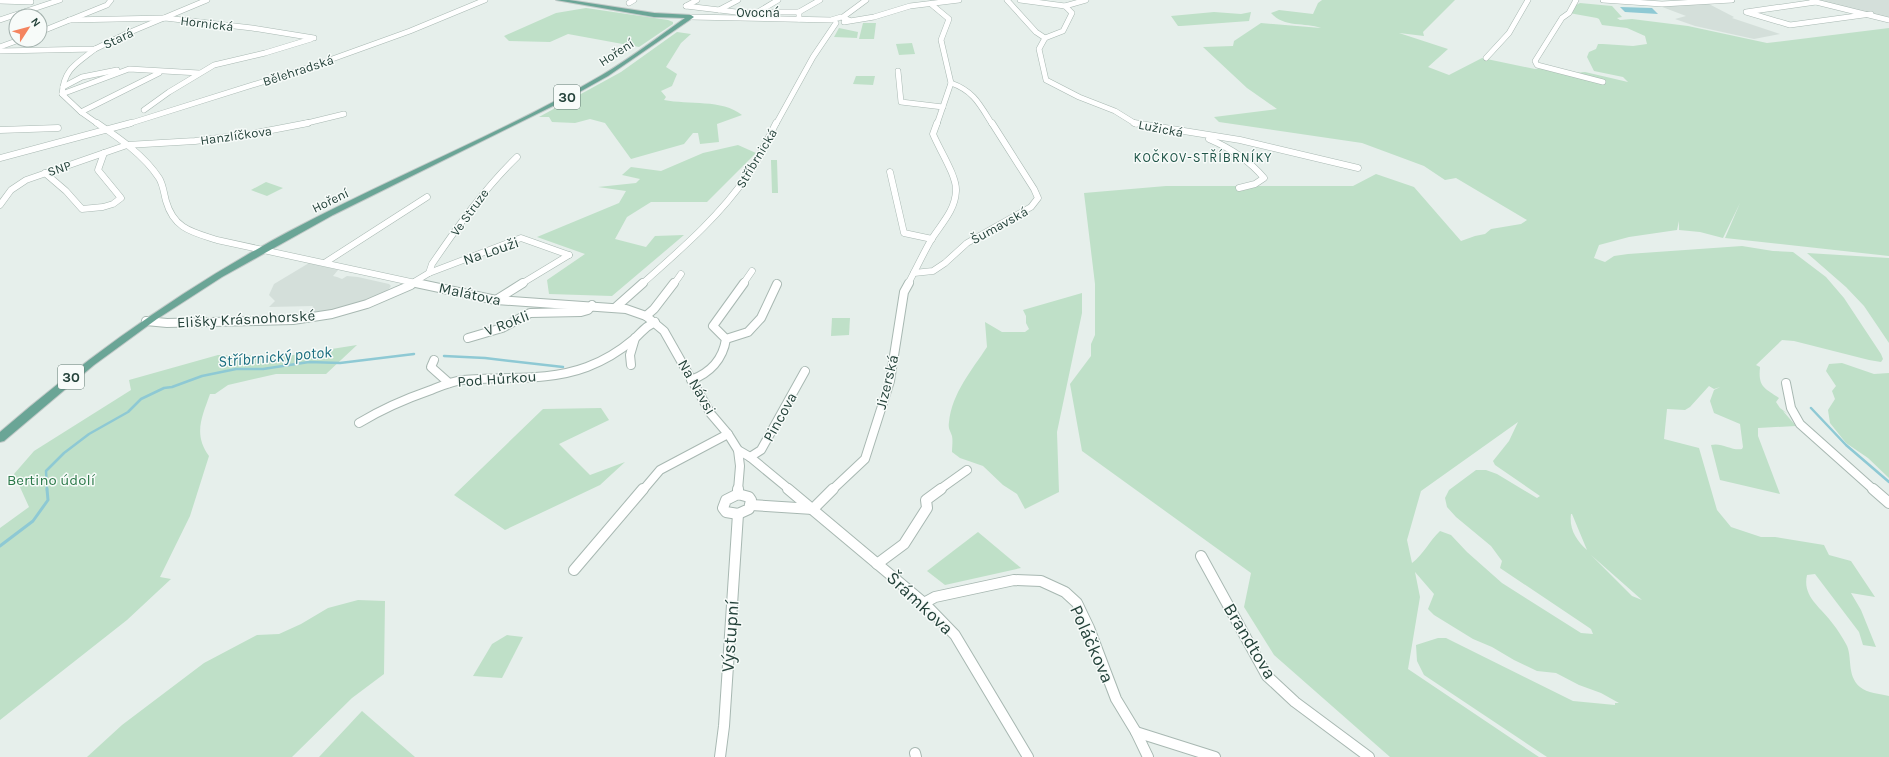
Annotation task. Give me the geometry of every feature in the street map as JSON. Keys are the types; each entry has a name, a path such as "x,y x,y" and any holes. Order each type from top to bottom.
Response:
{"main road":[{"path":"559,0 654,15 691,17"},
{"path":"578,0 691,17"},
{"name":"Hoření","path":"0,438 89,363 146,321 262,250 312,223 565,98 606,75 691,17"}],"street":[{"path":"0,20 60,0"},
{"path":"48,29 107,5 110,0"},
{"name":"Stará","path":"0,51 95,49 207,0"},
{"name":"Bělehradská","path":"106,129 355,48 428,21 477,0"},
{"name":"Bělehradská","path":"0,158 128,124 317,64 417,29 485,0"},
{"path":"629,3 634,0"},
{"name":"Ovocná","path":"697,0 686,6 719,10 799,12 799,19"},
{"path":"799,12 820,0"},
{"path":"691,17 831,20 843,17 866,0"},
{"path":"831,20 836,23 844,22 874,17 910,6 959,0"},
{"path":"1007,0 1036,32 1045,38 1063,32 1072,13 1065,6"},
{"path":"1020,0 1065,6 1086,0"},
{"path":"1486,58 1510,33 1528,0"},
{"path":"1576,0 1569,13 1562,18 1552,33 1535,62 1537,64 1603,82"},
{"path":"1603,0 1648,4 1732,0"},
{"path":"1807,0 1871,14 1889,20"},
{"path":"0,1 31,2"},
{"path":"719,10 736,1"},
{"path":"757,12 776,1"},
{"path":"1816,2 1746,12 1790,25 1871,14"},
{"path":"931,4 949,19 941,40 951,83"},
{"path":"843,17 849,20"},
{"name":"Hornická","path":"69,20 165,18 252,28 314,38 214,65 199,73 144,110"},
{"name":"Stříbrnická","path":"616,307 697,233 733,196 747,176 819,46 836,23"},
{"name":"Lužická","path":"1045,38 1039,49 1039,54 1045,69 1046,80 1051,84 1115,110 1136,124 1254,143 1358,168"},
{"path":"95,49 72,67 63,81 62,94 129,69 199,73"},
{"path":"63,87 82,77 120,69"},
{"path":"81,112 162,71"},
{"path":"898,71 901,102 942,107"},
{"name":"Jizerská","path":"813,509 865,459 890,381 904,292 932,239 949,216 956,191 953,176 939,150 933,134 942,107 948,96 951,83"},
{"name":"Šumavská","path":"914,274 933,271 945,263 967,243 1031,207 1038,198 1034,189 975,97 962,87 951,83"},
{"name":"Malátova","path":"62,94 81,112 106,129 144,160 160,179 170,214 179,224 201,235 262,250 326,262 413,284 496,300 519,303 616,307"},
{"name":"Hanzlíčkova","path":"128,146 195,141 245,135 313,122 344,114"},
{"path":"0,130 58,128"},
{"path":"1201,135 1228,147 1250,164 1264,178 1255,184 1239,188"},
{"name":"SNP","path":"0,205 6,195 15,186 45,173 104,152 128,146"},
{"path":"45,173 82,209 92,210 117,202 120,198 98,170 104,152"},
{"name":"Ve Struze","path":"429,273 432,264 470,208 487,187 517,157"},
{"path":"890,172 904,233 932,239"},
{"path":"326,262 427,197"},
{"name":"Na Louži","path":"413,284 429,273 521,238 569,255 496,300"},
{"path":"726,339 713,326 752,271"},
{"path":"646,316 654,309 681,274"},
{"name":"Elišky Krásnohorské","path":"146,321 167,323 293,320 348,310 413,284"},
{"path":"726,339 748,332 761,318 777,284"},
{"name":"V Rokli","path":"468,338 502,328 530,313 581,312 588,310 592,305"},
{"name":"Na Návsi","path":"616,307 633,310 646,316 655,322 670,339 691,380 711,414 728,434 738,450 740,466 738,494"},
{"name":"Pod Hůrkou","path":"359,423 378,411 402,400 462,380 520,379 570,372 588,367 617,351 635,338 644,328 655,322"},
{"path":"631,365 630,355 635,338"},
{"path":"691,380 703,376 710,370 724,348 726,339"},
{"path":"434,360 431,367 450,383"},
{"name":"Pincova","path":"750,457 762,450 805,371"},
{"path":"1786,383 1790,406 1794,418 1805,430 1889,502"},
{"path":"574,570 660,470 678,458 728,434"},
{"name":"Šrámkova","path":"738,450 750,457 924,603 955,635 1028,757"},
{"path":"877,564 904,544 927,508 926,500 967,470"},
{"path":"752,505 749,497 738,494 726,499 723,503 723,508 726,512 738,514 745,512 752,505 813,509"},
{"name":"Výstupní","path":"720,757 724,726 738,514"},
{"name":"Brandtova","path":"1201,556 1267,676 1295,702 1369,757"},
{"name":"Poláčkova","path":"924,603 935,597 1014,580 1041,581 1065,592 1077,603 1089,628 1116,699 1136,732 1148,757"},
{"path":"1136,732 1215,757"}],"shaded area":[{"path":"1811,0 1889,0 1889,19"},
{"path":"1707,3 1734,17 1732,18 1780,34 1754,39 1695,26 1675,19 1686,16 1657,5"},
{"path":"309,263 338,270 333,276 342,279 347,276 358,277 389,284 391,286 388,290 356,305 307,316 313,306 269,307 275,301 269,295 274,284"}],"green space":[{"path":"1322,0 1455,0 1423,32 1424,36 1399,33 1448,49 1428,67 1449,75 1482,58 1535,69 1548,67 1575,73 1585,72 1628,82 1623,77 1594,71 1587,57 1589,52 1596,49 1598,44 1633,46 1647,44 1645,36 1627,28 1602,25 1597,18 1569,13 1574,6 1580,3 1612,6 1622,17 1617,18 1620,20 1632,19 1688,26 1767,43 1889,28 1889,256 1725,238 1740,203 1723,238 1700,232 1679,230 1679,221 1677,230 1629,237 1599,245 1594,258 1605,262 1614,256 1628,254 1742,246 1773,251 1793,252 1826,277 1844,298 1881,354 1883,359 1881,362 1794,341 1782,340 1756,365 1760,367 1761,383 1769,392 1779,398 1776,402 1780,408 1788,414 1783,411 1796,426 1758,428 1758,436 1780,494 1720,480 1711,445 1715,444 1734,449 1742,449 1743,447 1740,424 1714,413 1710,401 1714,390 1720,387 1714,389 1709,386 1690,407 1685,410 1667,409 1664,439 1699,448 1717,510 1731,527 1761,537 1775,537 1824,545 1829,555 1851,561 1875,597 1851,593 1861,610 1876,647 1863,645 1859,632 1815,574 1807,575 1807,590 1810,596 1835,626 1846,644 1851,671 1856,682 1866,691 1889,696 1889,757 1547,757 1424,675 1417,661 1416,645 1438,638 1446,638 1573,701 1615,705 1615,703 1619,703 1601,693 1579,685 1556,673 1537,671 1492,647 1473,639 1434,615 1428,609 1434,594 1415,572 1420,597 1408,669 1539,757 1390,757 1274,655 1244,607 1251,573 1082,451 1070,384 1091,356 1091,344 1095,335 1095,284 1084,193 1166,186 1353,186 1376,174 1414,187 1461,241 1485,234 1491,229 1521,224 1527,220 1456,178 1445,180 1424,166 1362,143 1219,122 1214,117 1277,109 1247,88 1203,47 1233,46 1234,41 1261,23 1321,28 1288,23 1276,18 1271,13 1279,10 1313,14 1318,3","holes":["1518,422 1509,441 1493,461 1495,465 1540,496 1537,498 1497,474 1486,470 1476,470 1449,490 1445,498 1447,507 1456,517 1491,546 1502,561 1500,568 1591,629 1593,634 1581,633 1502,583 1467,552 1451,535 1440,531 1420,556 1412,563 1407,540 1421,491","1572,514 1587,550 1574,534 1571,519","1591,555 1642,600 1632,596"]},
{"path":"586,8 668,20 673,22 673,24 639,47 568,34 550,42 509,41 504,36 556,13"},
{"path":"1214,12 1241,14 1251,12 1249,21 1181,26 1178,26 1171,16"},
{"path":"863,23 876,23 874,39 859,39"},
{"path":"839,28 858,32 857,38 834,37"},
{"path":"677,32 691,34 681,43 666,67 677,74 672,86 661,91 666,97 664,100 705,103 725,107 742,115 717,124 719,142 700,144 698,133 693,133 684,144 631,159 605,123 590,119 575,123 552,122 549,117 539,117 621,72"},
{"path":"912,43 915,54 899,55 896,44"},
{"path":"856,76 875,76 873,85 853,84"},
{"path":"738,145 756,153 707,202 651,202 627,217 615,239 646,247 655,236 684,235 612,296 549,294 547,280 585,254 537,237 619,203 626,191 598,187 636,183 640,179 622,175 631,167 661,171 703,153"},
{"path":"771,160 777,160 778,193 772,193"},
{"path":"266,182 283,188 267,196 251,190"},
{"path":"1807,253 1889,258 1889,343 1864,306 1846,287"},
{"path":"1082,293 1082,313 1057,432 1059,492 1025,509 1017,494 1003,485 983,466 960,458 952,452 952,436 949,429 951,411 958,392 987,347 985,322 1002,332 1025,332 1029,329 1023,310"},
{"path":"832,318 850,318 849,335 831,336"},
{"name":"Bertino údolí","path":"357,345 326,374 276,374 228,385 215,394 210,394 200,425 201,440 209,456 190,516 160,577 171,579 127,620 0,720 0,528 29,507 14,474 34,451 131,390 129,380 218,355 287,356"},
{"path":"1842,363 1874,374 1889,373 1889,478 1868,458 1846,443 1830,423 1828,410 1835,399 1832,391 1836,386 1826,371 1829,364"},
{"path":"601,408 609,420 559,444 590,475 625,462 600,485 505,530 454,495 543,409"},
{"path":"978,532 1021,568 945,585 927,571"},
{"path":"358,600 385,601 384,674 352,698 292,757 87,757 122,725 204,663 257,635 279,634 301,624 328,608"},
{"path":"507,635 523,637 502,678 473,676 492,644"},
{"path":"362,711 415,757 319,757"}],"water":[{"path":"1620,7 1652,8 1658,14 1625,12"}],"waterway":[{"name":"Stříbrnický potok","path":"47,490 46,471 64,453 89,434 128,412 141,399 164,388 172,387 202,376 236,369 263,369 309,362 340,363 414,354"},
{"name":"Stříbrnický potok","path":"444,356 485,358 563,367"},
{"path":"1811,408 1846,445 1889,482"},
{"name":"Stříbrnický potok","path":"0,546 33,521 48,500 47,489"}],"district":[{"name":"KOČKOV-STŘÍBRNÍKY","path":"1203,157"}]}
